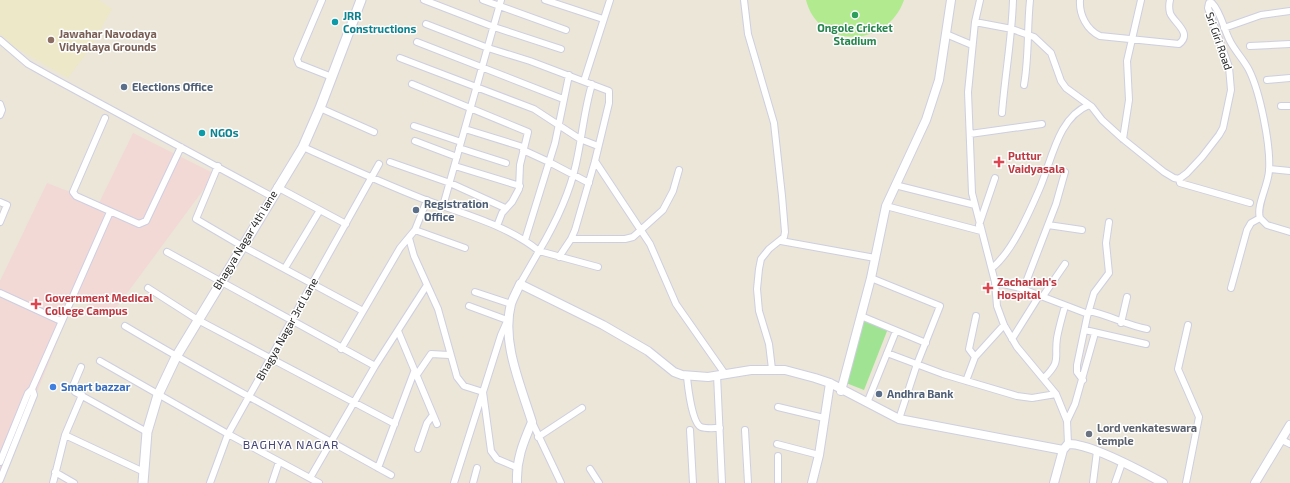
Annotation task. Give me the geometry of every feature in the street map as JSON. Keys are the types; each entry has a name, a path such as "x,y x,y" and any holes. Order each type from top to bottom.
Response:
{"main road":[{"name":"Bhagya Nagar 4th lane","path":"143,483 147,432 158,395 176,357 271,196 303,147 332,78 361,0"}],"street":[{"path":"322,0 297,59 299,64 332,78"},
{"path":"424,0 494,27 561,49"},
{"path":"483,0 566,30"},
{"path":"443,206 502,0"},
{"path":"545,0 603,19"},
{"path":"584,81 610,0"},
{"path":"744,0 748,34 774,123 785,232 781,241 769,249 761,259 758,276 759,311 769,344 772,369"},
{"path":"841,391 871,278 886,206 926,120 940,80 951,0"},
{"path":"980,0 975,22 968,92 972,193 980,228 992,268 997,306 1004,325 1017,347 1056,394 1067,421"},
{"path":"1002,113 1005,72 1012,28 1013,0"},
{"path":"1024,85 1028,55 1027,33 1030,0"},
{"path":"1080,0 1081,14 1094,33 1109,38 1132,39 1177,45 1182,43 1183,30 1170,14 1170,0"},
{"path":"1123,139 1129,100 1127,61 1141,0"},
{"name":"Sri Giri Road","path":"1179,179 1202,158 1219,135 1231,90 1231,74 1208,8 1209,3 1214,4 1231,43 1248,68 1254,81 1263,122 1269,169 1267,185 1259,209 1260,218"},
{"path":"1224,28 1261,15 1290,11"},
{"path":"975,22 1012,28 1027,33 1039,41 1051,53 1061,81 1066,88 1090,105 1102,120 1123,139 1164,172 1174,178 1179,179 1180,183 1250,203"},
{"path":"426,24 488,48 569,75 609,91 610,96 589,183 571,239 559,257"},
{"path":"946,34 972,45"},
{"path":"0,40 28,64 271,196"},
{"path":"417,42 563,99"},
{"path":"1250,46 1290,44"},
{"path":"400,58 534,109 580,139 598,146"},
{"path":"525,240 559,125 569,75"},
{"path":"1267,80 1290,78"},
{"path":"412,84 527,130 528,135 523,149 520,186 512,202 505,208 497,226"},
{"path":"454,483 508,319 511,304 520,284 560,212 573,175 592,84"},
{"path":"0,104 2,110 0,115"},
{"path":"992,268 998,263 1015,238 1039,190 1050,157 1062,132 1073,116 1090,105"},
{"path":"1281,106 1290,106"},
{"path":"320,108 374,132"},
{"path":"105,118 72,192 76,196 139,224 144,223 181,147"},
{"path":"970,134 1042,124"},
{"path":"414,126 461,142"},
{"path":"465,129 523,149 589,183"},
{"path":"415,141 457,157"},
{"path":"303,147 372,179 497,226 525,240 539,251 598,267"},
{"path":"460,148 506,163"},
{"path":"595,161 657,256 676,304 721,375 720,428 722,483"},
{"path":"390,162 450,183 505,208"},
{"name":"Bhagya Nagar 3rd Lane","path":"210,483 228,434 372,179 379,164"},
{"path":"218,166 196,219 242,246 363,311"},
{"path":"455,166 520,186"},
{"path":"1269,169 1290,170"},
{"path":"571,239 629,238 663,210 673,191 679,170"},
{"path":"1023,290 1048,225 1065,172"},
{"path":"980,228 995,178"},
{"path":"895,185 975,205"},
{"path":"277,187 346,224"},
{"path":"341,349 400,248 416,230 427,200"},
{"path":"0,202 7,205 0,222"},
{"path":"886,206 980,228"},
{"path":"285,268 320,210"},
{"path":"0,480 9,448 28,393 32,389 110,212"},
{"path":"1230,288 1247,230 1252,223 1260,218 1267,225 1290,232"},
{"path":"1083,380 1077,372 1077,365 1088,312 1098,285 1109,273 1106,243 1109,222"},
{"path":"1048,225 1082,230"},
{"path":"416,230 465,248"},
{"path":"409,238 442,322 449,355 460,383 472,390 483,392"},
{"path":"781,241 875,258"},
{"path":"167,252 291,322 375,366"},
{"path":"1012,339 1041,296 1066,264"},
{"path":"871,278 940,306 917,364 899,419"},
{"path":"995,282 1041,296 1065,306 1101,314 1121,323 1147,329"},
{"path":"520,284 603,325 648,351 674,372 687,377 772,369 803,374 830,384 841,391 899,419 1065,447 1073,444 1097,451 1163,483"},
{"path":"310,478 330,441 375,366 427,285"},
{"path":"148,288 198,320 395,424"},
{"path":"475,292 511,304"},
{"path":"0,293 61,321"},
{"path":"1121,323 1127,297"},
{"path":"469,306 508,319"},
{"path":"1044,378 1053,369 1057,362 1057,338 1065,306"},
{"path":"861,316 926,343"},
{"path":"975,357 968,349 976,316"},
{"path":"508,319 511,351 515,371 538,437 560,483"},
{"path":"1186,483 1199,417 1178,370 1188,324"},
{"path":"966,381 975,357 1004,325"},
{"path":"125,326 176,357 391,475"},
{"path":"1085,330 1146,344"},
{"path":"398,331 437,424"},
{"path":"867,403 896,331"},
{"path":"1054,483 1065,447 1067,421 1076,404 1095,333"},
{"path":"887,353 966,381 1017,396 1032,398 1056,394"},
{"path":"378,468 415,374 432,354 449,355"},
{"path":"100,361 228,434 320,483"},
{"path":"81,367 73,389 147,432"},
{"path":"687,377 688,391 697,423 703,427 720,428"},
{"path":"812,483 819,455 830,384"},
{"path":"483,392 491,451 497,459 516,467"},
{"path":"53,483 65,435 82,395"},
{"path":"778,407 824,418"},
{"path":"538,437 582,408"},
{"path":"418,449 433,414"},
{"path":"517,483 516,467 519,454 532,422"},
{"path":"1255,483 1290,426"},
{"path":"690,430 693,483"},
{"path":"745,430 748,483"},
{"path":"65,435 144,472"},
{"path":"1285,435 1290,444"},
{"path":"777,444 819,455"},
{"path":"0,462 9,448"},
{"path":"1093,483 1097,451"},
{"path":"778,456 778,483"},
{"path":"272,483 280,462"},
{"path":"1115,483 1122,463"},
{"path":"473,483 477,468"},
{"path":"590,469 599,483"},
{"path":"55,472 74,483"}],"shaded area":[{"name":"Jawahar Navodaya Vidyalaya Grounds","path":"0,0 99,0 112,9 91,47 68,78 16,48 0,34"},
{"name":"Government Medical College Campus","path":"133,133 215,174 111,315 75,298 0,483 0,281 47,183 99,203"}],"green space":[{"name":"Ongole Cricket Stadium","path":"806,0 904,0 896,16 884,27 869,34 854,37 839,35 825,28 813,17"},
{"path":"863,313 889,326 864,390 841,381"}],"place":[{"name":"Ongole Cricket Stadium","path":"855,15"},
{"name":"JRR Constructions","path":"335,22"},
{"name":"Jawahar Navodaya Vidyalaya Grounds","path":"51,40"},
{"name":"Elections Office","path":"124,87"},
{"name":"NGOs","path":"202,133"},
{"name":"Puttur Vaidyasala","path":"999,162"},
{"name":"Registration Office","path":"416,210"},
{"name":"Zachariah's Hospital","path":"988,288"},
{"name":"Government Medical College Campus","path":"36,304"},
{"name":"Smart bazzar","path":"53,387"},
{"name":"Andhra Bank","path":"879,394"},
{"name":"Lord venkateswara temple","path":"1089,434"}],"district":[{"name":"BAGHYA NAGAR","path":"291,445"}]}
